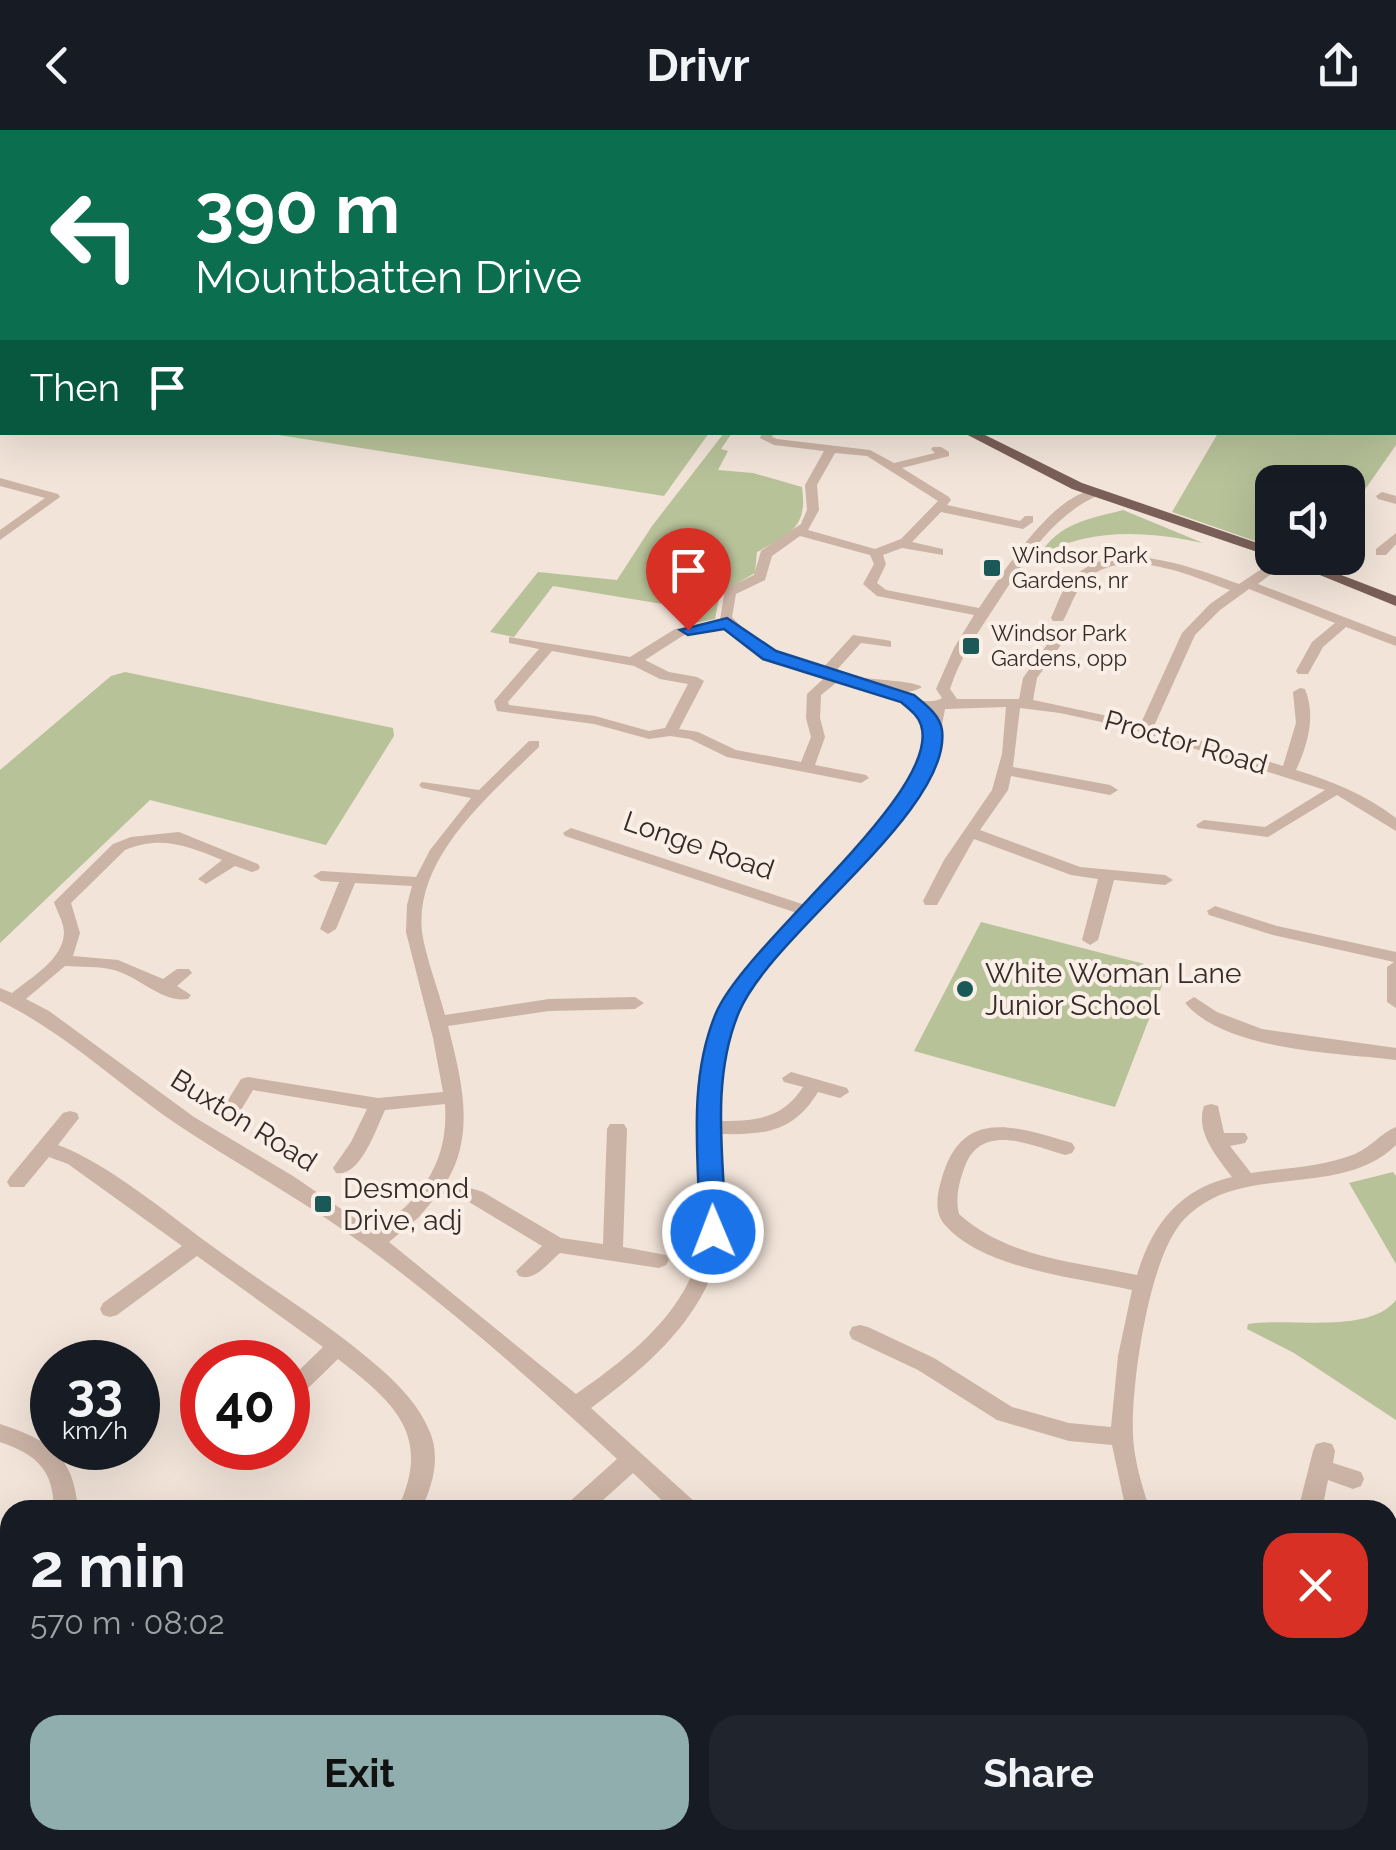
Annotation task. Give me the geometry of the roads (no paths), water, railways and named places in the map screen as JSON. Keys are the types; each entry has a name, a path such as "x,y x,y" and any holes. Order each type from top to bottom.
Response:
{"main road":[{"path":"974,435 1094,493 1255,550"},
{"path":"1324,575 1396,601"}],"street":[{"path":"767,435 774,442 870,453 945,500 902,544 876,553 801,532"},
{"path":"636,661 680,632 727,623 730,592 760,576 766,554 801,532 813,510 811,485 832,448"},
{"path":"894,467 946,454"},
{"path":"0,482 54,497 1,535"},
{"path":"932,728 915,694 948,670 984,613 1056,518 1094,493"},
{"path":"941,508 1023,525"},
{"path":"1387,551 1396,537"},
{"path":"902,544 938,552"},
{"path":"876,553 880,564 870,584 872,590 984,613"},
{"path":"1055,613 1081,574 1124,561 1168,564 1243,586 1396,642"},
{"path":"1147,726 1189,633 1258,575"},
{"path":"1321,668 1304,668 1317,644 1345,621"},
{"name":"Proctor Road","path":"727,623 770,655 874,686 1147,726 1337,789 1388,811 1396,826"},
{"path":"806,768 818,737 813,718 814,694 830,675 851,637 886,644"},
{"path":"514,640 617,662 636,661 665,676 697,681 670,732"},
{"path":"941,892 1000,790 1006,770 1011,704 1048,646"},
{"path":"547,648 501,702 502,708 595,720 649,735 693,735 732,754 861,778"},
{"path":"575,1407 613,1381 664,1336 698,1284 711,1249 714,1219 709,1127 711,1063 730,1008 759,963 902,810 930,754 932,728 944,698 948,670"},
{"name":"Proctor Road","path":"1288,771 1302,736 1307,698"},
{"path":"375,1242 396,1229 434,1184 454,1144 454,1097 412,903 451,832 481,795 535,748"},
{"path":"1006,770 1110,790"},
{"path":"427,784 481,795"},
{"path":"1204,825 1224,824 1272,836 1337,789"},
{"name":"Longe Road","path":"571,833 808,910"},
{"path":"973,833 1057,866 1107,876 1147,872 1165,880"},
{"path":"7,997 61,960 72,932 62,902 124,844 179,837 252,867"},
{"path":"206,879 233,860"},
{"path":"321,876 423,882"},
{"path":"1087,930 1107,876"},
{"path":"328,928 348,880"},
{"path":"1225,919 1396,957"},
{"path":"61,960 118,965 182,995"},
{"path":"1396,967 1396,1002"},
{"path":"162,988 183,973"},
{"name":"Buxton Road","path":"7,997 76,1038 186,1122 286,1180 375,1242 575,1407 677,1500"},
{"path":"436,1022 549,1005 614,1010 635,1004"},
{"path":"1204,1006 1248,1030 1396,1054"},
{"path":"234,1105 252,1076 378,1104 454,1097"},
{"path":"791,1078 840,1092"},
{"path":"709,1127 772,1126 790,1118 814,1084"},
{"path":"354,1164 378,1104"},
{"path":"1211,1111 1211,1125 1228,1140 1245,1179"},
{"path":"17,1182 70,1118"},
{"path":"612,1254 617,1128"},
{"path":"1058,1141 997,1132 966,1142 958,1151 947,1193 950,1218 984,1244 1026,1258 1146,1284"},
{"path":"1136,1500 1122,1438 1127,1377 1146,1284 1160,1238 1171,1221 1202,1195 1245,1179 1368,1158 1396,1134"},
{"path":"45,1148 75,1159 198,1245 337,1347 406,1408 420,1432 424,1454 422,1477 413,1500"},
{"path":"434,1184 476,1197 556,1246 659,1260"},
{"path":"110,1308 198,1245"},
{"path":"526,1272 556,1246"},
{"path":"860,1333 899,1362 1006,1414 1053,1428 1122,1438"},
{"path":"310,1373 337,1347"},
{"path":"0,1433 43,1449 61,1479 64,1500"},
{"path":"587,1500 632,1460"},
{"path":"1312,1500 1322,1460 1353,1480"}],"place":[{"name":"Windsor Park Gardens, nr","path":"992,568"},
{"name":"Windsor Park Gardens, opp","path":"971,646"},
{"name":"White Woman Lane Junior School","path":"965,989"},
{"name":"Desmond Drive, adj","path":"323,1204"}]}
